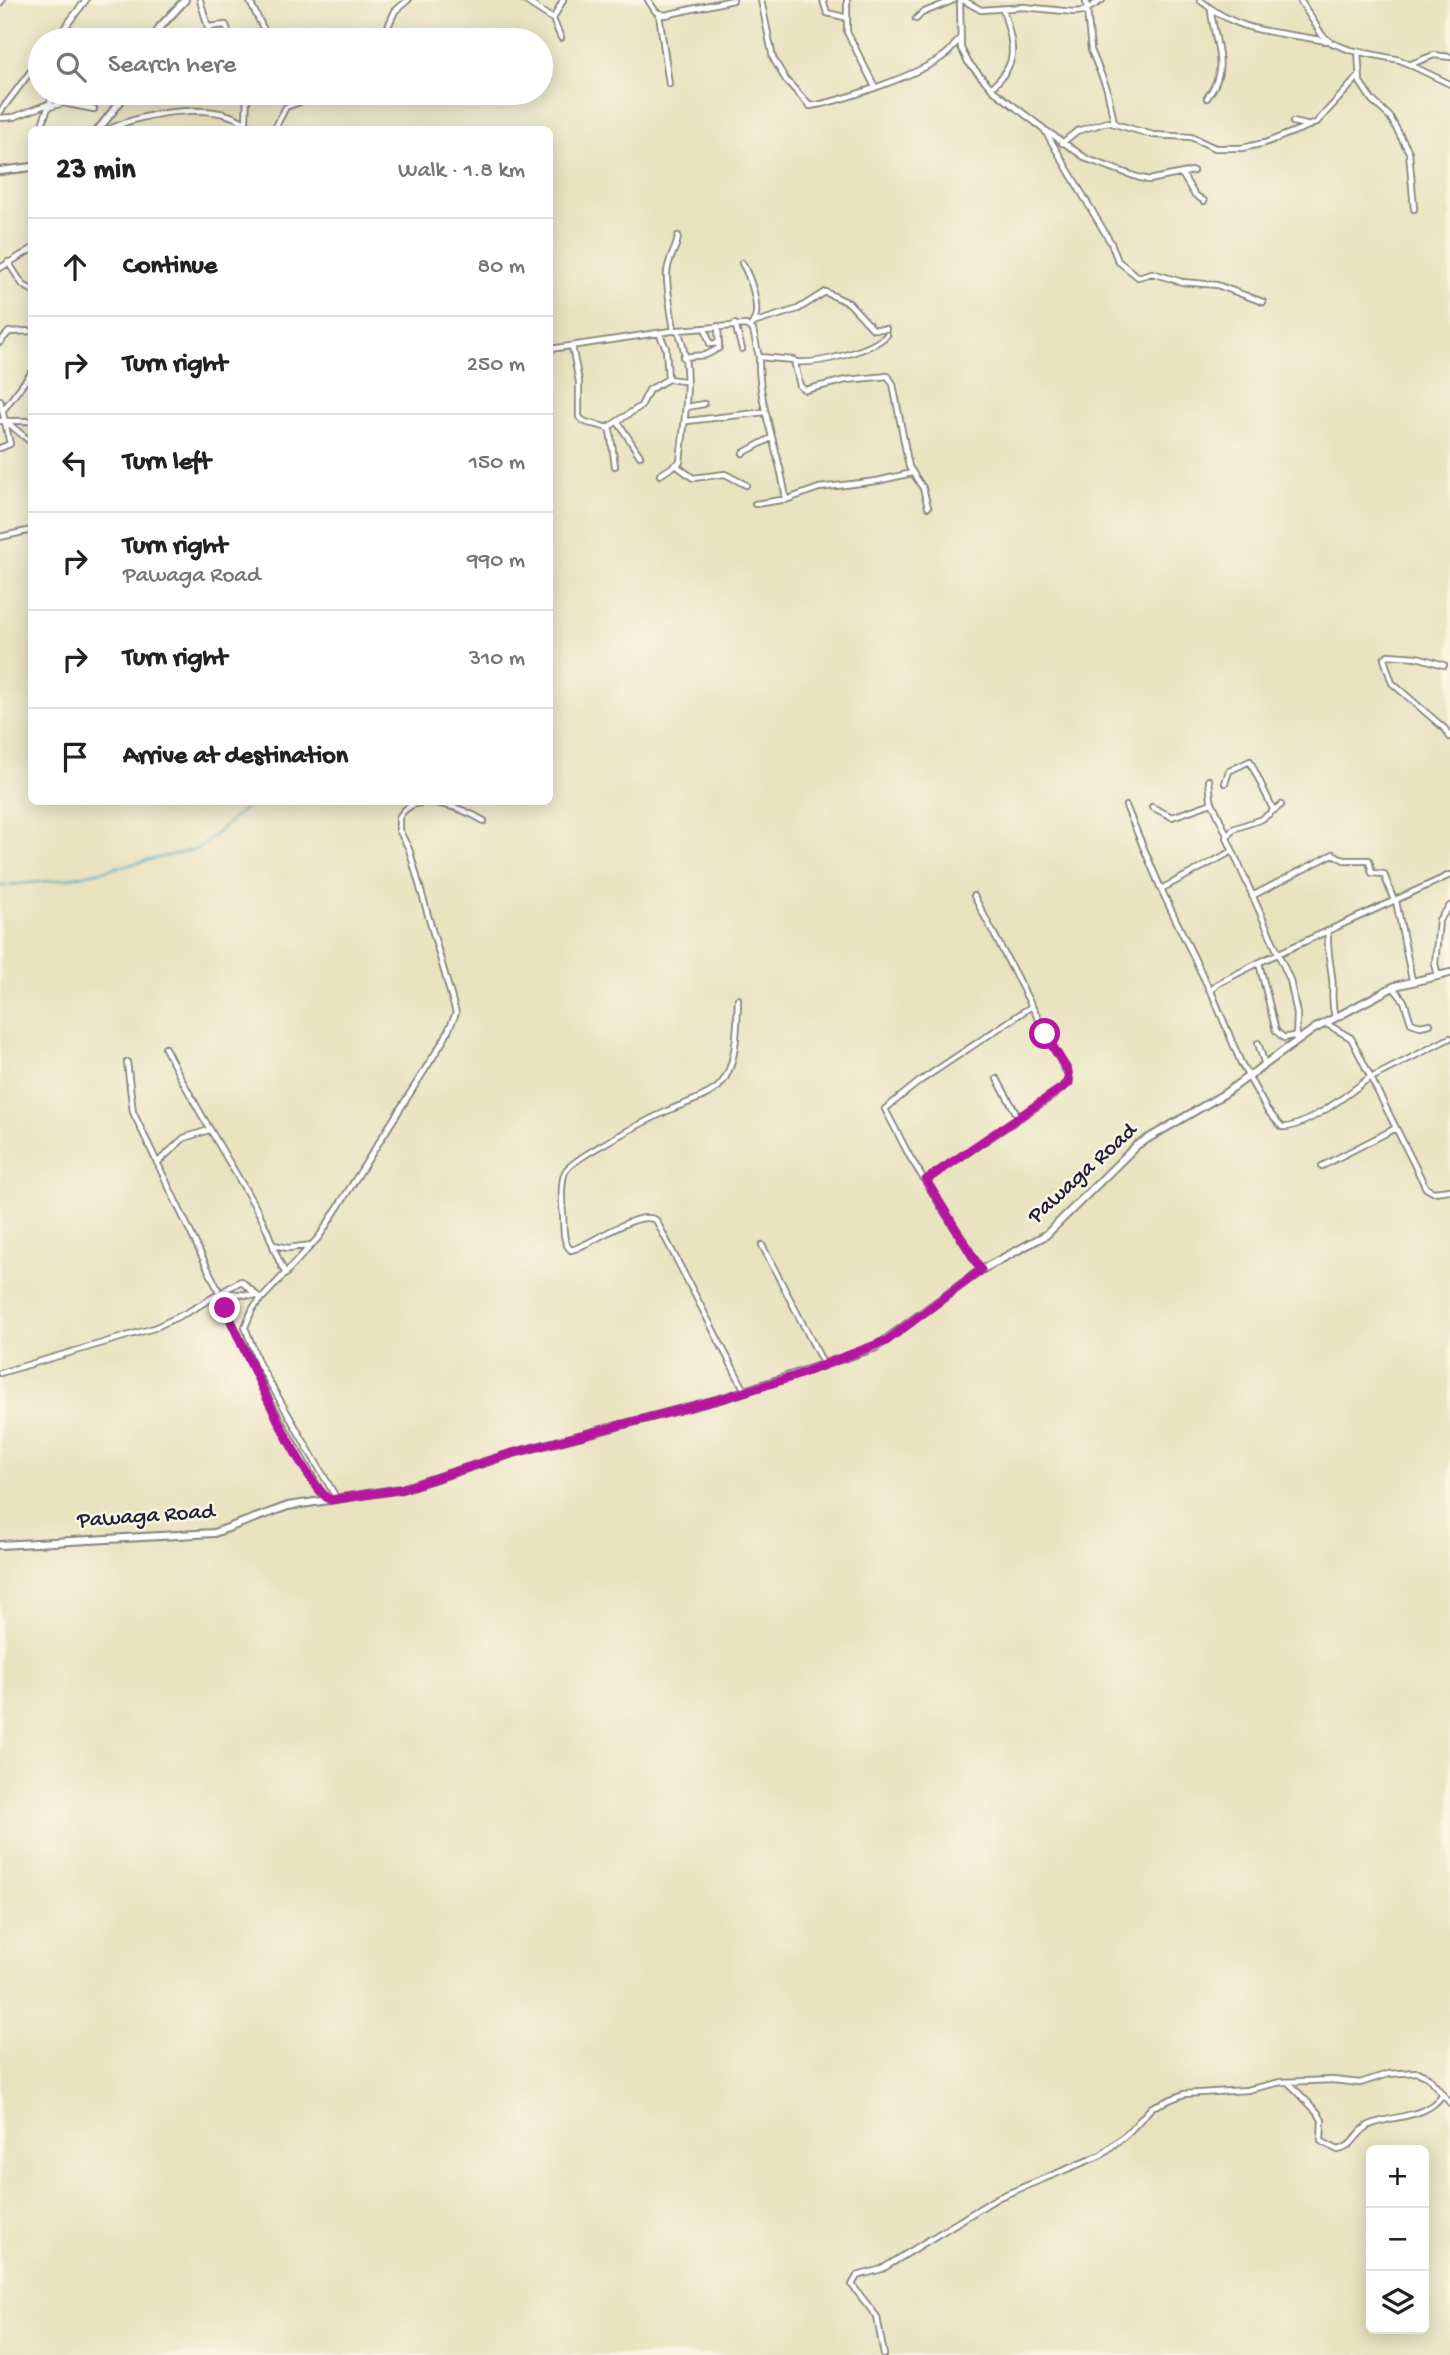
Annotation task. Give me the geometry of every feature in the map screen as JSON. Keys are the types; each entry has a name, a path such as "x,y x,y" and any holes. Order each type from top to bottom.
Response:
{"main road":[{"path":"159,28 185,0"},
{"path":"101,126 118,105"},
{"path":"0,171 28,168"},
{"name":"Pawaga Road","path":"0,1545 205,1535 288,1506 402,1489 510,1454 745,1392 886,1341 981,1270 1046,1236 1120,1158 1152,1135 1224,1094 1297,1038 1393,987 1450,974"}],"street":[{"path":"64,28 86,0"},
{"path":"200,0 208,27 226,25 227,28"},
{"path":"249,0 263,28"},
{"path":"387,28 394,11 408,0"},
{"path":"524,0 553,19 561,38"},
{"path":"553,19 563,0"},
{"path":"648,0 659,14 669,84"},
{"path":"659,14 733,0"},
{"path":"761,0 773,58 786,80 807,105 842,100 934,62 961,38"},
{"path":"823,0 827,13 845,17"},
{"path":"847,0 845,17 848,36 875,87"},
{"path":"916,19 922,13 954,0"},
{"path":"1102,0 1087,10 1074,12 1024,7 977,9 962,0 962,52 991,88 1062,144 1092,162 1109,165 1149,180 1193,171"},
{"path":"1086,0 1091,50 1107,89 1114,122"},
{"path":"1200,0 1211,10 1241,26 1330,42 1358,52 1410,64 1450,84"},
{"path":"1300,0 1330,42"},
{"path":"991,88 1004,75 1013,53 1003,9"},
{"path":"1207,98 1220,75 1220,55 1211,10"},
{"path":"1358,52 1358,77 1372,100 1390,117 1407,148 1414,209"},
{"path":"1410,64 1434,55 1450,57"},
{"path":"0,112 28,75"},
{"path":"1062,144 1086,127 1114,122 1153,135 1191,137 1222,149 1272,141 1311,126 1324,117 1358,77"},
{"path":"0,118 15,117 50,105"},
{"path":"42,126 50,105"},
{"path":"73,105 94,109"},
{"path":"246,123 247,105"},
{"path":"276,126 286,107 291,105"},
{"path":"118,126 136,119 187,111 208,112 249,126"},
{"path":"1293,122 1311,126"},
{"path":"1044,129 1111,243 1118,261 1134,275 1156,274 1191,284 1217,285 1263,302"},
{"path":"1182,174 1194,194 1205,201"},
{"path":"660,475 680,462 687,421 683,357 667,275 670,256 678,246 678,236"},
{"path":"0,268 28,251"},
{"path":"8,262 23,285 28,287"},
{"path":"742,263 749,277 757,312 752,325 759,357 765,412 786,500"},
{"path":"553,348 659,332 735,324 752,325 798,309 825,292 849,303 873,329 887,332 874,343 829,359 796,362 788,357 759,357"},
{"path":"735,324 742,349"},
{"path":"683,357 711,354 719,348 718,326"},
{"path":"705,328 710,344 719,343"},
{"path":"0,342 9,332 28,331"},
{"path":"659,332 666,348 668,379"},
{"path":"572,345 579,382 579,417 586,423 607,428 641,406 649,390 668,379 684,381"},
{"path":"796,362 800,386 805,390 884,374 891,379 909,467 923,488 928,507"},
{"path":"4,409 28,377"},
{"path":"0,400 10,444 0,448"},
{"path":"687,407 704,404"},
{"path":"687,421 765,412"},
{"path":"0,421 28,421"},
{"path":"7,422 28,440"},
{"path":"618,422 640,456"},
{"path":"607,428 614,443 615,466"},
{"path":"743,453 771,438"},
{"path":"677,466 693,478 725,474 746,485"},
{"path":"755,504 786,500 819,488 877,481 913,473"},
{"path":"0,537 28,531"},
{"path":"1444,665 1417,657 1388,655 1384,659 1392,683 1445,729 1450,737"},
{"path":"1225,783 1231,768 1250,761 1273,809"},
{"path":"1209,780 1212,803 1280,954 1292,987 1297,1038 1284,1038 1276,1031 1259,963"},
{"path":"1153,807 1172,817 1212,803"},
{"path":"334,1500 259,1364 248,1339 246,1321 260,1298 313,1245 446,1038 456,1013 410,849 399,830 400,818 409,808 430,805"},
{"path":"448,805 484,821"},
{"path":"1227,836 1233,828 1262,819 1282,805"},
{"path":"1126,806 1241,1063 1249,1073 1267,1110 1286,1128 1338,1101 1371,1078 1450,1038"},
{"path":"1161,889 1232,852"},
{"path":"1252,896 1333,854 1344,860 1369,860 1372,873 1384,874 1395,901 1412,981"},
{"path":"1211,993 1217,984 1259,963 1450,875"},
{"path":"926,1180 1056,1094 1070,1079 974,896"},
{"path":"1438,976 1436,964 1439,920 1450,906"},
{"path":"1328,932 1327,959 1332,981 1330,1000 1335,1017"},
{"path":"1393,987 1404,1001 1411,1023 1420,1026 1430,1024"},
{"path":"738,999 733,1050 718,1086 582,1155 568,1166 563,1176 562,1212 565,1242 571,1250 634,1221 649,1216 656,1220 745,1392"},
{"path":"981,1270 890,1122 886,1106 1032,1006"},
{"path":"1325,1022 1347,1034 1427,1189 1433,1192 1450,1190"},
{"path":"1258,1043 1264,1062"},
{"path":"165,1048 261,1217 274,1245 276,1258 286,1274"},
{"path":"127,1062 133,1112 221,1293"},
{"path":"997,1079 1019,1118"},
{"path":"1322,1166 1396,1128"},
{"path":"157,1163 184,1138 194,1132 210,1130"},
{"path":"274,1245 288,1248 313,1245"},
{"path":"762,1245 824,1365"},
{"path":"0,1373 154,1328 241,1281 260,1298"},
{"path":"221,1293 260,1298"},
{"path":"213,1298 225,1308 299,1457 323,1496 334,1500"},
{"path":"884,2355 877,2317 852,2285 857,2276 886,2267 918,2244 957,2225 997,2198 1101,2155 1128,2133 1152,2107 1192,2093 1247,2091 1287,2082 1334,2080 1360,2083 1388,2074 1417,2072 1428,2077 1450,2103"},
{"path":"1287,2082 1318,2113 1322,2120 1321,2141 1338,2150 1349,2147 1370,2124 1427,2109 1442,2095"}],"waterway":[{"path":"0,886 66,879 198,849 249,805"}],"route":[{"path":"225,1308 299,1457 323,1496 330,1500 402,1489 510,1454 724,1398 795,1376 876,1347 981,1270 926,1180 1069,1083 1068,1071 1045,1034"}]}
